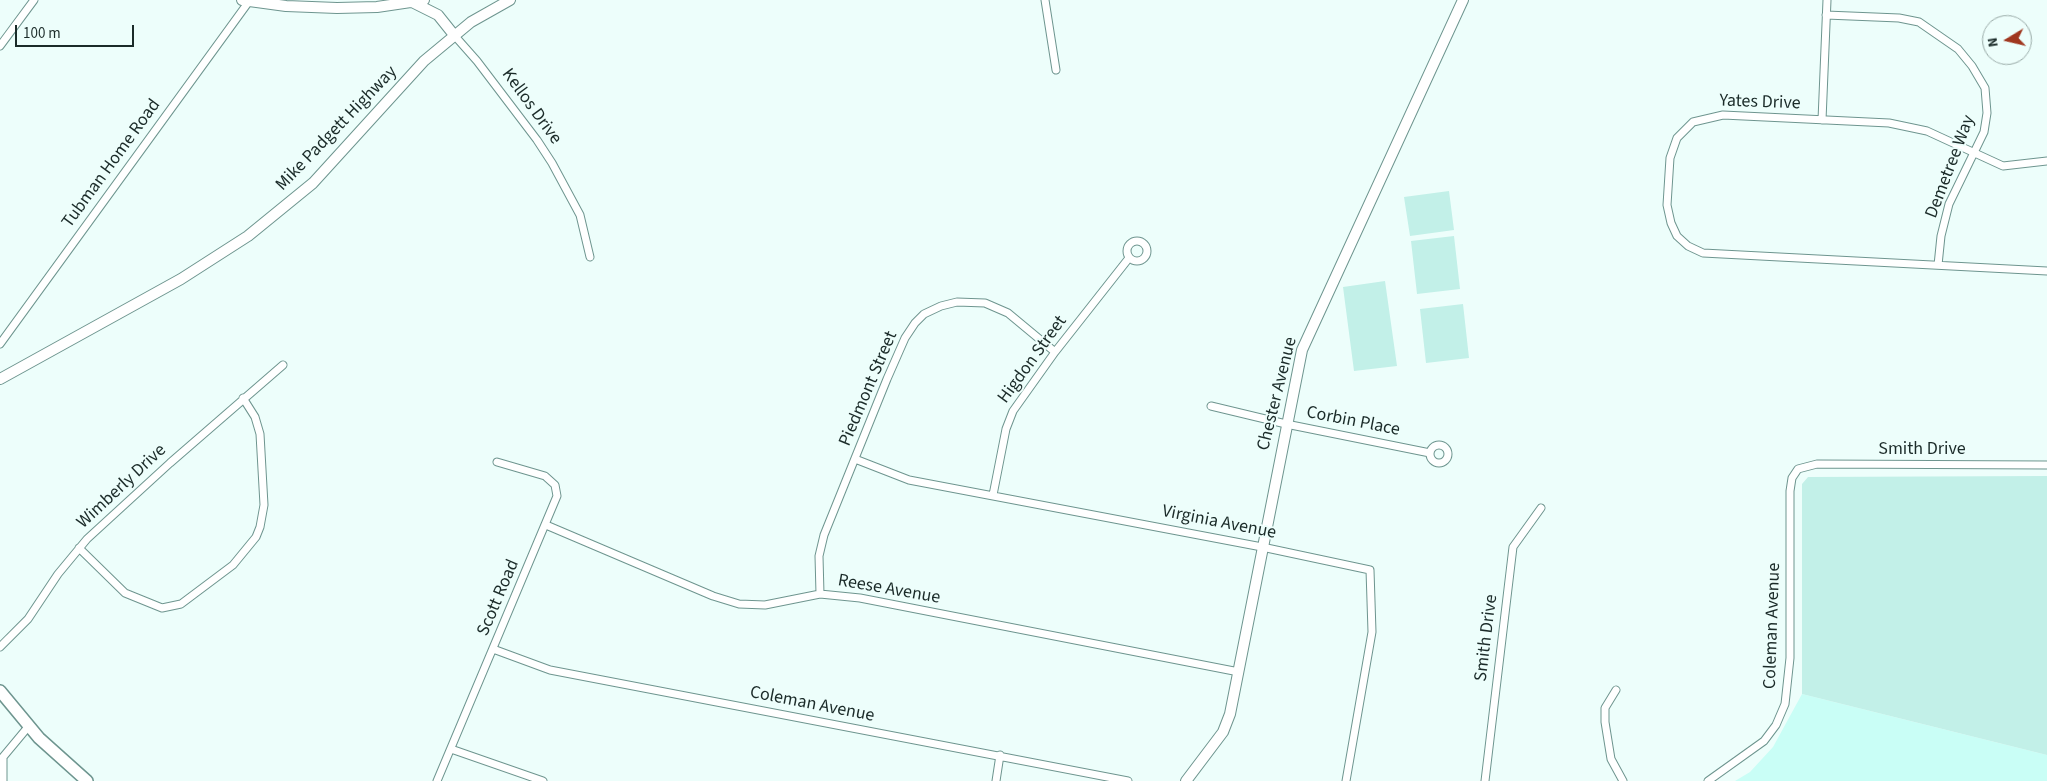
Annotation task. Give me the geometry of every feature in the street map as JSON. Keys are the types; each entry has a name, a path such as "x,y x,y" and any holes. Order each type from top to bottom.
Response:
{"main road":[{"path":"247,0 309,8 424,0"},
{"name":"Mike Padgett Highway","path":"0,379 181,279 248,236 313,183 424,62 454,35 510,0"},
{"name":"Chester Avenue","path":"1186,781 1223,732 1230,714 1302,350 1463,0"},
{"name":"Kellos Drive","path":"412,2 438,15 454,35"},
{"path":"0,691 28,727 87,781"}],"street":[{"path":"0,46 34,0"},
{"name":"Tubman Home Road","path":"0,344 247,0"},
{"path":"1045,0 1056,70"},
{"path":"1822,120 1827,0"},
{"name":"Demetree Way","path":"1826,15 1910,19 1927,25 1958,49 1981,80 1988,113 1984,132 1954,192 1944,221 1938,265"},
{"name":"Kellos Drive","path":"454,35 537,140 552,163 580,214 590,257"},
{"name":"Yates Drive","path":"2047,161 2003,166 1972,154 1937,136 1900,125 1723,115 1701,119 1688,126 1677,138 1670,158 1667,205 1671,223 1677,236 1695,250 1713,254 2047,270"},
{"name":"Higdon Street","path":"993,495 1009,419 1056,352 1129,258"},
{"name":"Piedmont Street","path":"820,594 819,556 822,544 905,338 924,314 957,302 985,303 1008,313 1056,352"},
{"name":"Wimberly Drive","path":"0,647 32,614 58,574 80,548 243,398 282,365"},
{"path":"80,548 125,593 141,602 162,608 181,604 233,566 256,537 264,505 260,434 255,417 243,398"},
{"name":"Corbin Place","path":"1211,406 1286,424 1430,453"},
{"name":"Virginia Avenue","path":"855,459 909,480 1262,547 1370,570 1372,632 1346,781"},
{"name":"Scott Road","path":"438,781 557,496 555,484 539,474 497,462"},
{"name":"Smith Drive","path":"1798,470 1818,464 2047,465"},
{"name":"Coleman Avenue","path":"1708,781 1764,741 1776,725 1785,704 1790,665 1790,491 1792,478 1798,470"},
{"name":"Smith Drive","path":"1485,781 1513,547 1541,508"},
{"name":"Reese Avenue","path":"546,526 713,596 739,604 765,605 820,594 860,598 1239,672"},
{"name":"Coleman Avenue","path":"493,649 550,670 1128,781"},
{"path":"1616,690 1606,708 1605,722 1611,758 1623,781"},
{"path":"3,781 3,757 28,727"},
{"path":"451,749 543,781"},
{"path":"996,781 1000,755"}],"shaded area":[{"path":"1802,694 2047,755 2047,781 1735,781 1750,772 1773,747"}],"green space":[{"path":"1449,191 1454,230 1410,236 1404,197"},
{"path":"1454,236 1460,289 1417,294 1411,241"},
{"path":"1385,281 1397,366 1354,371 1343,287"},
{"path":"1463,304 1469,358 1426,363 1420,309"},
{"path":"2047,476 2047,755 1802,694 1802,484 1808,477"}]}
